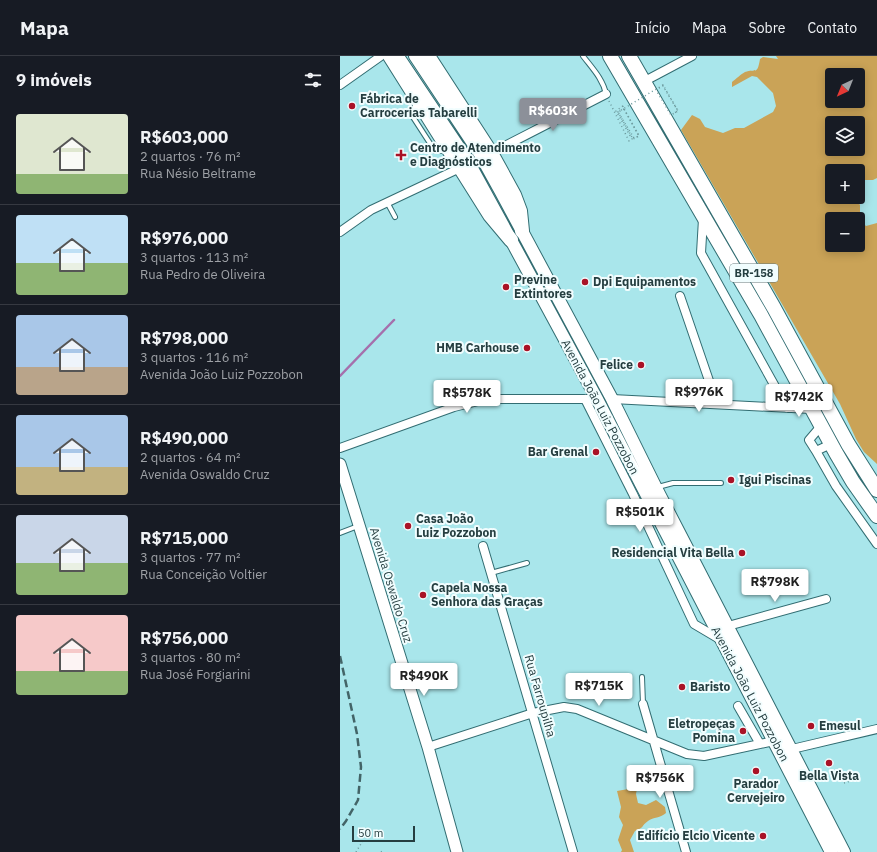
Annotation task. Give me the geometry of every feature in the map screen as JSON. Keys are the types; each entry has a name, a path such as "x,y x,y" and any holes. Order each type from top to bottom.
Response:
{"highway":[{"path":"390,56 490,215 516,235 520,211 516,200 491,153 428,56"},
{"name":"BR-158","path":"610,56 762,316 831,444 877,516"},
{"name":"BR-158","path":"629,56 770,302 848,444 877,490"}],"main road":[{"name":"Avenida João Luiz Pozzobon","path":"398,56 516,235 612,399 656,488 844,852"},
{"name":"Avenida João Luiz Pozzobon","path":"415,56 480,154 591,399 722,641 831,852"}],"street":[{"path":"340,85 381,56"},
{"path":"643,82 692,56"},
{"path":"491,153 606,94"},
{"path":"340,232 371,210 460,168"},
{"path":"704,216 700,253 787,408"},
{"path":"680,296 717,404"},
{"path":"340,448 454,406 486,399 591,399 633,494 694,624 722,641"},
{"path":"612,399 812,409"},
{"path":"821,426 809,440 836,486 877,544"},
{"path":"816,451 831,444"},
{"name":"Avenida Oswaldo Cruz","path":"340,464 428,747 458,852"},
{"name":"Rua Farroupilha","path":"483,546 573,852"},
{"path":"728,626 826,600"},
{"path":"643,704 686,852"},
{"path":"738,706 760,744"},
{"path":"428,747 533,714 564,707 571,707 687,754 697,756 704,756 774,741"},
{"path":"792,749 877,729"}],"lane":[{"path":"583,56 598,76 605,88 606,94"},
{"path":"387,202 395,217"},
{"path":"656,488 673,483 721,483"},
{"path":"340,533 359,525"},
{"path":"491,573 527,563"},
{"path":"642,677 643,704"}],"path":[{"path":"618,112 663,85 678,111 671,115 656,90 663,86 678,111 671,115"},
{"path":"606,94 629,141 632,139 616,111 623,107 639,136 634,138 618,112"},
{"path":"624,109 639,136 633,139 618,112 624,109"},
{"path":"844,784 854,780 853,778"},
{"path":"356,852 364,839"}],"shaded area":[{"path":"776,56 877,56 877,178 873,180 865,180 865,164 825,164 825,204 859,204 860,212 825,212 825,252 865,252 865,225 877,223 877,464 864,452 856,439 840,404 681,130 692,115 700,119 705,127 723,133 735,128 744,128 773,112 776,106 773,93 757,77 752,76 732,87 732,82 740,75 745,72 757,70 760,59 763,57 778,59"},
{"path":"634,788 637,789 636,794 638,803 646,805 656,800 665,807 666,813 650,820 635,831 630,840 634,852 621,852 622,850 618,840 623,825 619,817 621,807 617,791"}],"waterway":[{"path":"340,376 394,320"}],"railway":[{"path":"340,656 357,734 361,767 358,800 340,829"}],"place":[{"name":"Fábrica de Carrocerias Tabarelli","path":"352,106"},
{"name":"Centro de Atendimento e Diagnósticos","path":"401,155"},
{"name":"Dpi Equipamentos","path":"585,282"},
{"name":"Previne Extintores","path":"506,287"},
{"name":"HMB Carhouse","path":"527,348"},
{"name":"Felice","path":"641,365"},
{"name":"Bar Grenal","path":"596,452"},
{"name":"Igui Piscinas","path":"731,480"},
{"name":"Casa João Luiz Pozzobon","path":"408,526"},
{"name":"Residencial Vita Bella","path":"742,553"},
{"name":"Capela Nossa Senhora das Graças","path":"423,595"},
{"name":"Baristo","path":"682,687"},
{"name":"Emesul","path":"811,726"},
{"name":"Eletropeças Pomina","path":"743,731"},
{"name":"Bella Vista","path":"829,763"},
{"name":"Parador Cervejeiro","path":"756,771"},
{"name":"Edifício Elcio Vicente","path":"763,836"}]}
